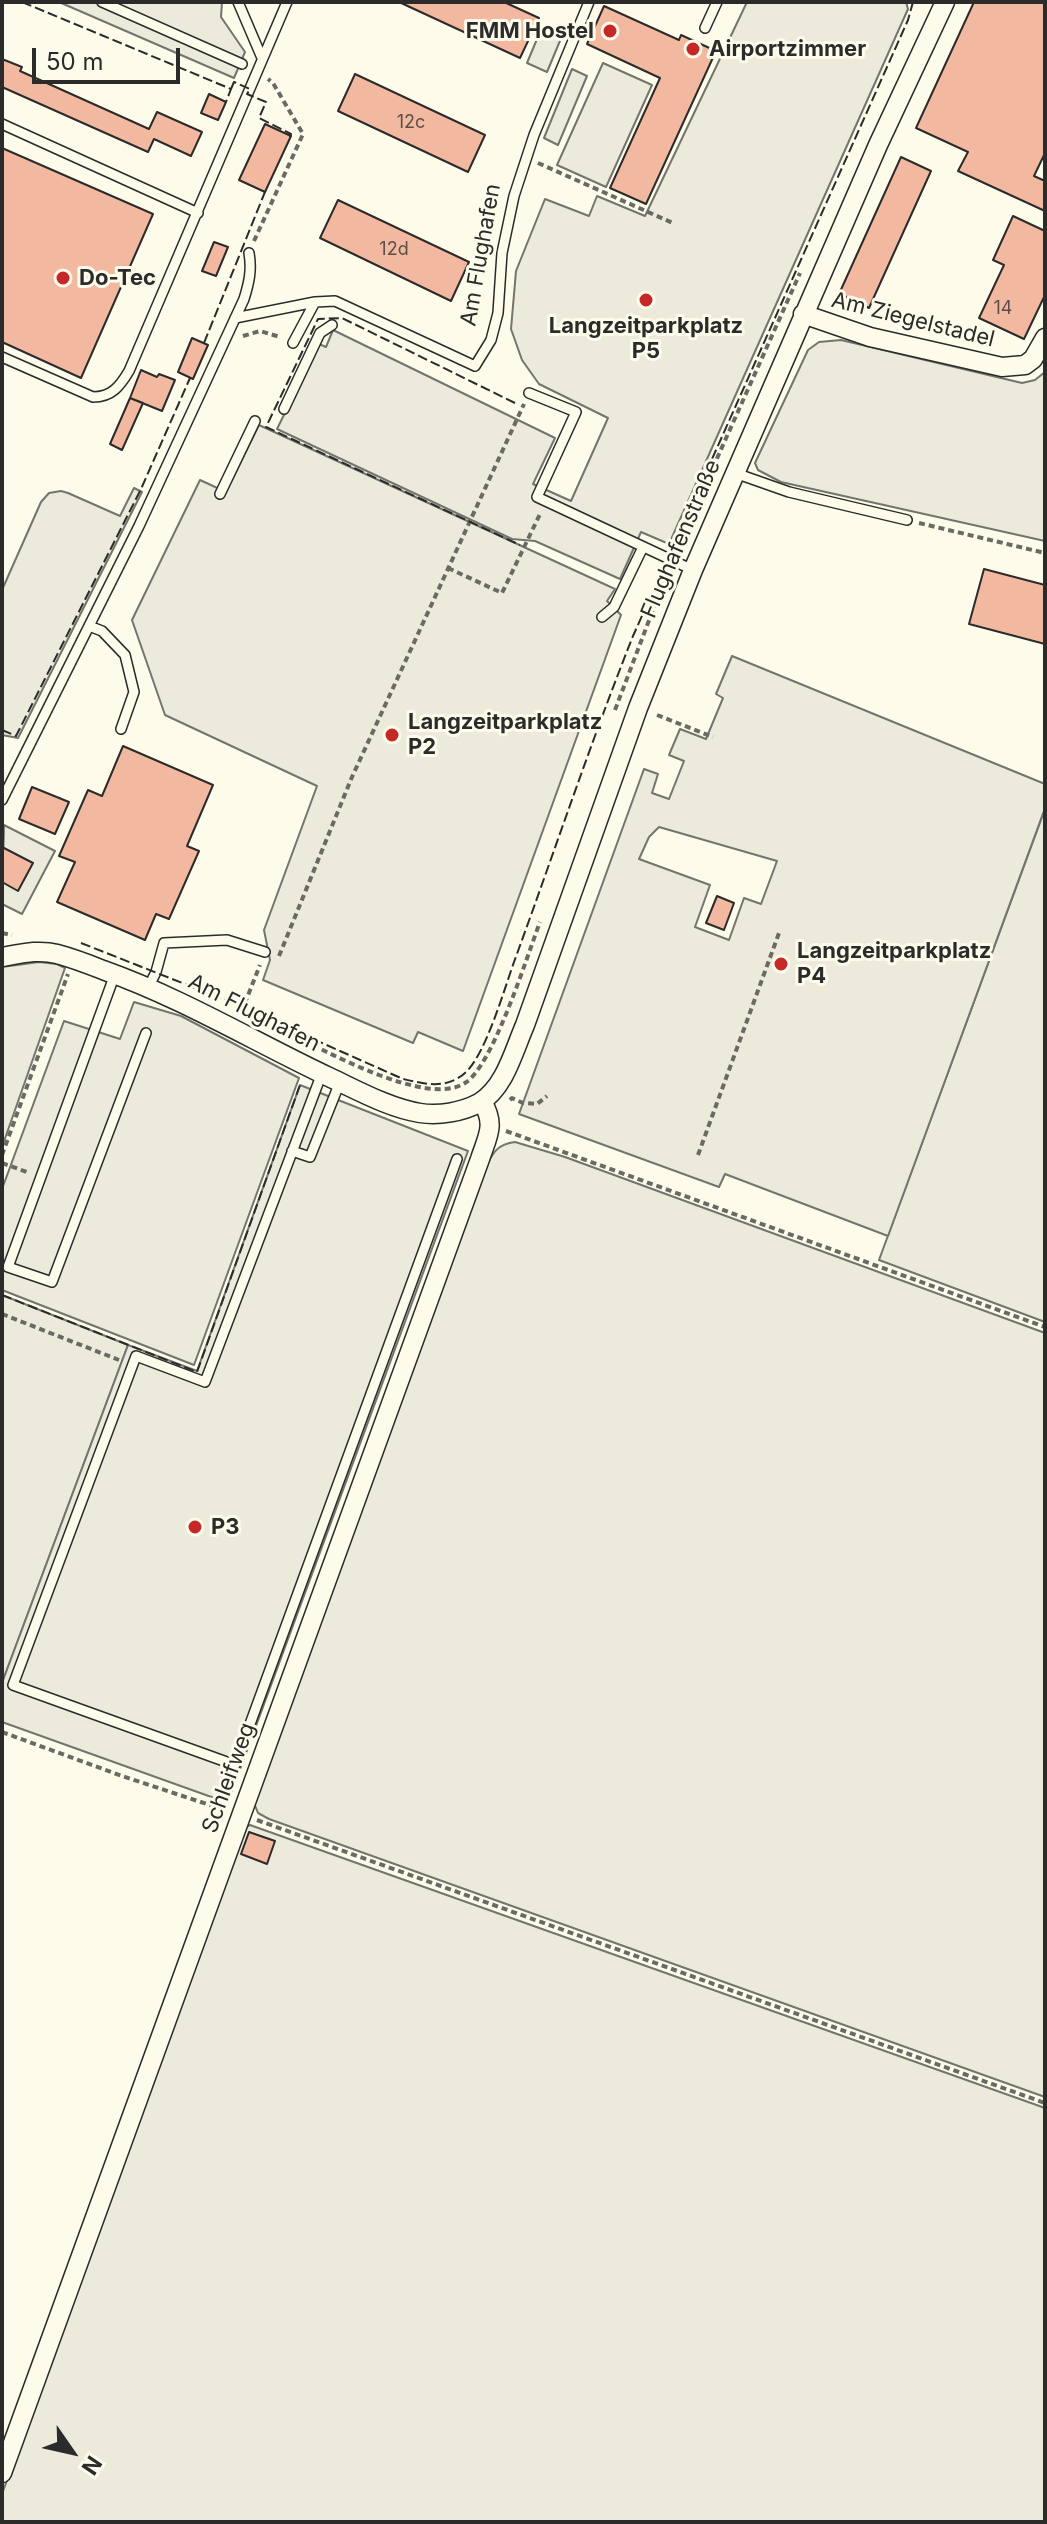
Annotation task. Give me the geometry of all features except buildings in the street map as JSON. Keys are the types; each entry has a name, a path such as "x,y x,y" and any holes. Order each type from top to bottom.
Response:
{"street":[{"name":"Flughafenstraße","path":"482,1101 499,1081 525,1025 638,708 693,570 803,314 945,2"},
{"name":"Am Ziegelstadel","path":"803,314 847,331 1002,367 1025,365 1033,359 1045,338"},
{"name":"Am Flughafen","path":"2,957 45,952 115,974 340,1082 416,1112 453,1112 482,1101"},
{"path":"482,1101 491,1116 491,1125"},
{"name":"Schleifweg","path":"2,2473 491,1125"}],"lane":[{"path":"102,2 242,64"},
{"path":"238,2 262,58"},
{"path":"2,357 93,397 105,397 113,392 129,371 287,2"},
{"name":"Am Flughafen","path":"235,318 335,301 475,366 491,340 498,313 502,253 514,196 589,2"},
{"path":"705,28 717,2"},
{"path":"2,124 198,213"},
{"path":"2,800 89,626 235,318 249,282 251,249"},
{"path":"293,343 315,302"},
{"path":"284,409 320,333 332,325"},
{"path":"529,393 576,412 537,497 693,570"},
{"path":"220,494 255,421"},
{"path":"735,473 789,492 907,520"},
{"path":"602,617 614,607 643,547"},
{"path":"89,626 102,631 125,655 134,692 121,729"},
{"path":"148,988 164,943 227,940 265,952"},
{"path":"115,974 8,1267 52,1282 146,1033"},
{"path":"322,1073 205,1382 136,1356 13,1685 235,1765 457,1159"},
{"path":"292,1151 310,1157 340,1082"}],"path":[{"path":"251,249 303,134 273,83 257,70"},
{"path":"527,157 626,199 675,224"},
{"path":"241,337 260,331 283,338"},
{"path":"278,958 352,777 529,393"},
{"path":"448,568 502,593 546,502"},
{"path":"907,520 1045,553"},
{"path":"614,713 618,701"},
{"path":"657,715 713,737"},
{"path":"283,1031 403,1084 448,1090 465,1083 477,1072 507,1013 544,910"},
{"path":"698,1155 779,933"},
{"path":"235,1029 265,952"},
{"path":"2,1155 70,968"},
{"path":"506,1104 512,1098 537,1104 547,1096"},
{"path":"491,1125 1045,1327"},
{"path":"2,1163 41,1177"},
{"path":"2,1314 133,1365"},
{"path":"2,1732 1045,2103"}],"shaded area":[{"path":"59,2 222,2 221,17 245,52 234,78"},
{"name":"Langzeitparkplatz P5","path":"747,2 906,2 908,9 669,544 641,532 620,579 535,541 512,539 277,429 319,344 326,347 333,330 555,438 533,484 571,501 608,418 539,384 522,360 511,329 516,271 545,199 589,216 597,196 645,216"},
{"path":"542,27 562,36 547,72 527,63"},
{"path":"603,63 652,85 606,187 557,165"},
{"path":"572,69 587,76 558,145 544,138"},
{"path":"841,340 1022,383 1035,380 1045,372 1045,541 781,482 758,470 755,463 808,350 819,342"},
{"name":"Langzeitparkplatz P2","path":"259,425 615,589 607,601 621,615 463,1051 418,1032 413,1043 263,980 270,960 264,930 317,786 165,715 132,620 200,480 226,492"},
{"path":"134,488 142,492 18,738 2,735 2,590 41,502 49,493 61,491 120,516"},
{"name":"Langzeitparkplatz P4","path":"732,656 1045,784 1045,808 888,1236 725,1174 719,1187 519,1114 644,769 658,774 652,793 669,799 684,761 669,755 680,729 706,739 723,698 716,694","holes":["659,827 777,861 761,904 744,898 729,940 695,927 710,885 639,859 649,837"]},
{"path":"1045,809 1045,1322 879,1260"},
{"path":"4,825 55,851 22,914 2,904"},
{"path":"39,962 65,968 2,1147 2,967"},
{"path":"134,1002 181,1016 299,1078 194,1365 2,1290 2,1189 64,1021 120,1039"},
{"name":"P3","path":"300,1085 468,1151 232,1791 217,1799 2,1722 2,1683 128,1345 197,1371"},
{"path":"515,1142 565,1157 1045,1333 1045,2097 258,1813 254,1803 486,1167 497,1150"},
{"path":"2,1295 128,1345 2,1683"},
{"path":"250,1825 1045,2108 1045,2522 2,2522 2,2494 244,1828"}],"fence":[{"path":"22,2 231,89 226,102"},
{"path":"81,943 223,999 403,1079 428,1084 444,1083 466,1072 481,1051 494,1020 633,636 908,20 913,2"},
{"path":"231,89 234,82 250,89 247,94 266,102 259,118 291,134 289,140"},
{"path":"204,343 267,187"},
{"path":"515,403 342,318 318,319 266,427 520,545"},
{"path":"2,730 16,736 141,489 190,378"},
{"path":"2,1295 197,1372 300,1085"}],"place":[{"name":"FMM Hostel","path":"610,31"},
{"name":"Airportzimmer","path":"693,49"},
{"name":"Do-Tec","path":"63,278"},
{"name":"Langzeitparkplatz P5","path":"646,300"},
{"name":"Langzeitparkplatz P2","path":"392,735"},
{"name":"Langzeitparkplatz P4","path":"781,964"},
{"name":"P3","path":"195,1527"}]}
